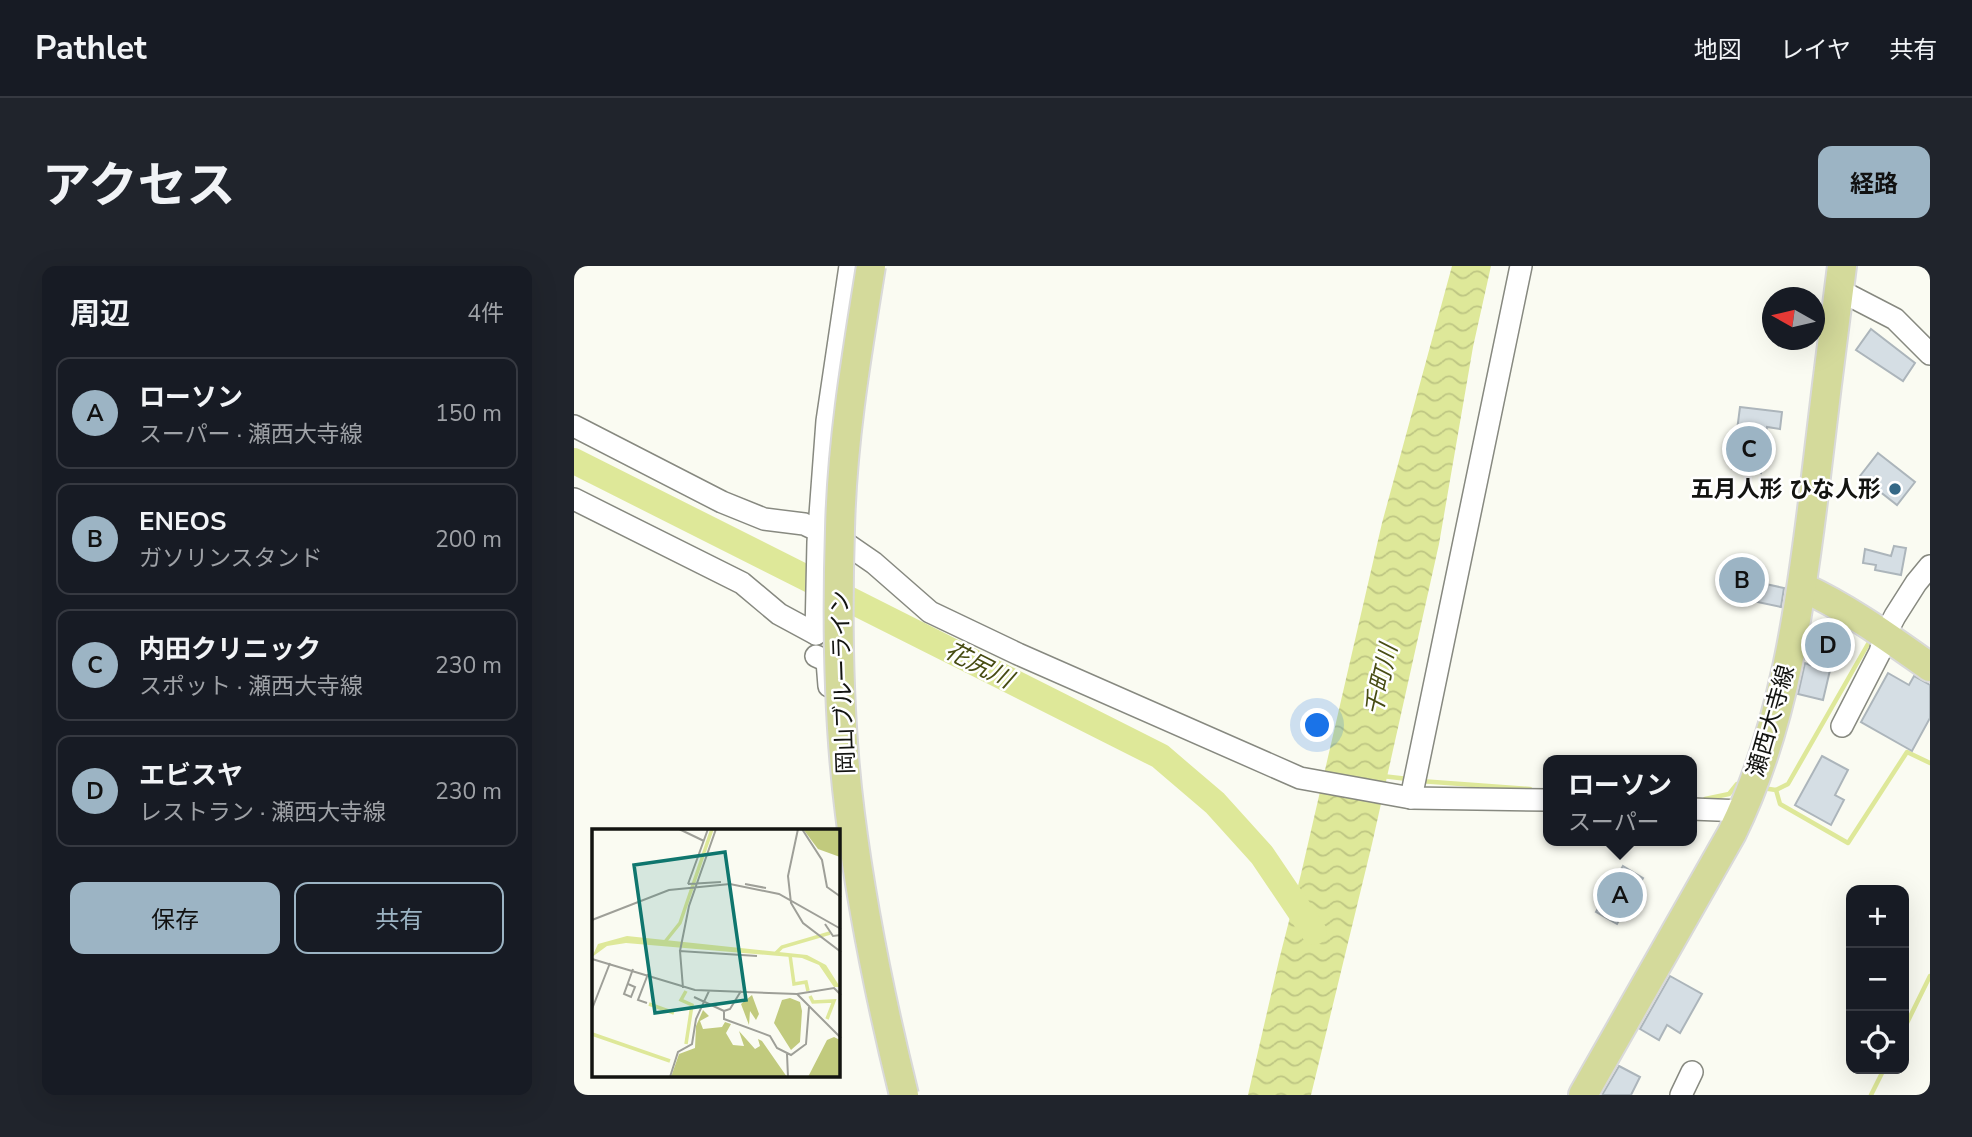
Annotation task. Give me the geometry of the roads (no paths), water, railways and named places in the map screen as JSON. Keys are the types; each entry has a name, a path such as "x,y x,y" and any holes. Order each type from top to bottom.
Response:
{"main road":[{"name":"岡山ブルーライン","path":"871,266 850,396 839,527 839,666 850,812 866,920 904,1095"},
{"name":"瀬西大寺線","path":"1583,1095 1745,806 1759,767 1784,678 1802,587 1841,278"},
{"path":"1802,587 1821,595 1879,631 1930,667"}],"street":[{"path":"574,499 742,583 779,614 816,634 827,421 850,266"},
{"path":"1401,797 1521,266"},
{"path":"1841,278 1895,319 1930,354"},
{"path":"574,426 722,502 764,519 804,524 819,536 845,542 874,563 930,612 1018,654 1311,781 1401,797 1543,800"},
{"path":"1842,726 1880,652 1879,631 1930,566"},
{"path":"816,656 827,661 854,926 895,1095"},
{"path":"1697,809 1745,806"},
{"path":"1681,1095 1692,1072"}],"water":[{"name":"千町川","path":"1452,266 1491,266 1473,347 1439,544 1372,844 1311,1095 1248,1095 1382,523"}],"waterway":[{"name":"花尻川","path":"574,461 1160,756 1215,803 1262,855 1314,932"},
{"path":"1762,788 1776,790 1788,784 1872,637"},
{"path":"1776,790 1780,804 1848,843 1907,752 1930,763"},
{"path":"1382,776 1408,779"},
{"path":"1420,781 1530,789"},
{"path":"1705,799 1729,794 1737,784 1743,785"},
{"path":"1909,1019 1930,976"},
{"path":"1871,1095 1882,1074"}],"place":[{"name":"内田クリニック","path":"1749,449"},
{"name":"五月人形 ひな人形","path":"1895,489"},
{"name":"ENEOS","path":"1742,580"},
{"name":"エビスヤ","path":"1828,645"},
{"name":"ローソン","path":"1620,895"}]}
